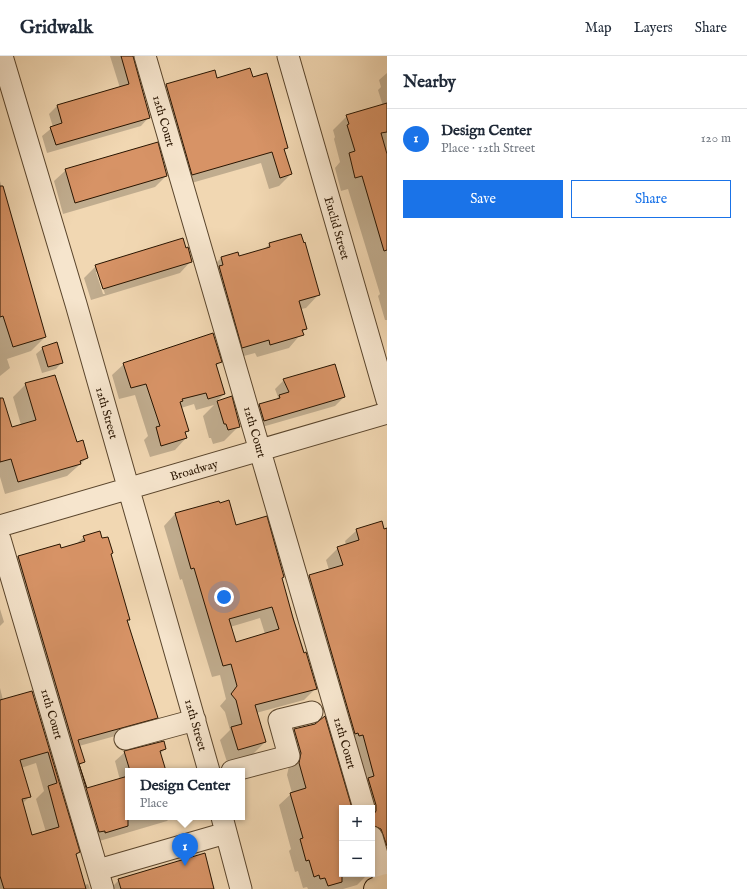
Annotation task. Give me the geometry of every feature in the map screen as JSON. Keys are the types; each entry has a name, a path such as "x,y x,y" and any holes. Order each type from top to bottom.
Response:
{"street":[{"name":"12th Street","path":"2,56 76,304 208,768"},
{"name":"12th Court","path":"145,56 363,805"},
{"name":"Euclid Street","path":"288,56 387,400"},
{"name":"Broadway","path":"0,526 387,413"},
{"name":"11th Court","path":"0,539 101,880"},
{"path":"243,768 289,756 279,720 312,712"},
{"path":"125,739 195,720"},
{"path":"101,880 224,825 241,889"},
{"path":"373,841 383,887"}],"building":[{"path":"121,56 133,56 150,118 56,145 50,127 62,123 57,105 129,84"},
{"path":"250,68 253,77 267,73 288,148 284,149 292,174 280,178 272,152 192,175 166,84 215,70 217,78"},
{"path":"387,103 387,132 381,133 387,154 387,250 384,251 362,176 355,178 349,153 355,151 347,125 349,124 346,115"},
{"path":"158,142 167,176 75,203 65,169"},
{"path":"0,186 3,186 46,337 13,347 3,316 0,317"},
{"path":"301,234 304,243 305,242 320,295 299,301 307,329 302,330 304,335 270,345 269,340 242,348 219,266 223,265 221,257 238,252 239,256 270,247 269,243"},
{"path":"183,238 186,248 188,247 192,262 103,289 95,265"},
{"path":"213,333 222,362 216,364 225,394 208,399 206,393 182,399 183,401 180,402 189,431 185,432 187,438 161,446 156,427 160,426 146,384 131,388 123,363"},
{"path":"57,342 63,363 48,367 42,347"},
{"path":"335,364 345,397 264,421 259,404 280,398 279,395 289,392 283,379"},
{"path":"55,375 77,442 83,440 88,458 80,461 81,464 18,482 11,459 0,462 0,398 3,398 12,427 36,420 25,383"},
{"path":"232,396 240,427 228,430 226,424 224,424 217,401"},
{"path":"229,500 236,525 267,516 284,577 282,578 293,618 304,653 306,652 317,689 255,705 266,742 238,750 231,727 242,724 236,700 231,694 237,686 231,664 223,666 194,568 191,569 175,513 219,501 220,503","holes":["272,607 279,629 236,642 229,619"]},
{"path":"382,521 384,529 387,528 387,846 381,829 375,826 376,805 368,778 374,776 363,735 359,736 358,733 355,734 309,575 343,565 337,547 359,540 356,529"},
{"path":"100,531 102,538 108,537 113,553 111,554 130,620 127,620 158,718 78,740 85,762 79,764 18,556 60,544 61,548 85,541 83,536"},
{"path":"32,691 80,852 76,854 86,889 4,889 0,876 0,700","holes":["48,752 57,783 48,786 59,827 32,835 22,799 31,797 20,760"]},
{"path":"325,716 351,805 339,805 339,877 342,877 342,882 328,886 325,878 320,879 319,875 314,877 309,860 306,861 300,839 303,838 290,793 306,788 299,763 301,753 294,729 315,724"},
{"path":"164,741 166,749 160,751 165,768 129,768 124,751"},
{"path":"79,765 87,788 125,777 125,820 128,820 128,826 105,833 105,831 99,832"},
{"path":"205,853 214,889 121,889 118,879"}],"place":[{"name":"Design Center","path":"185,866"}]}
